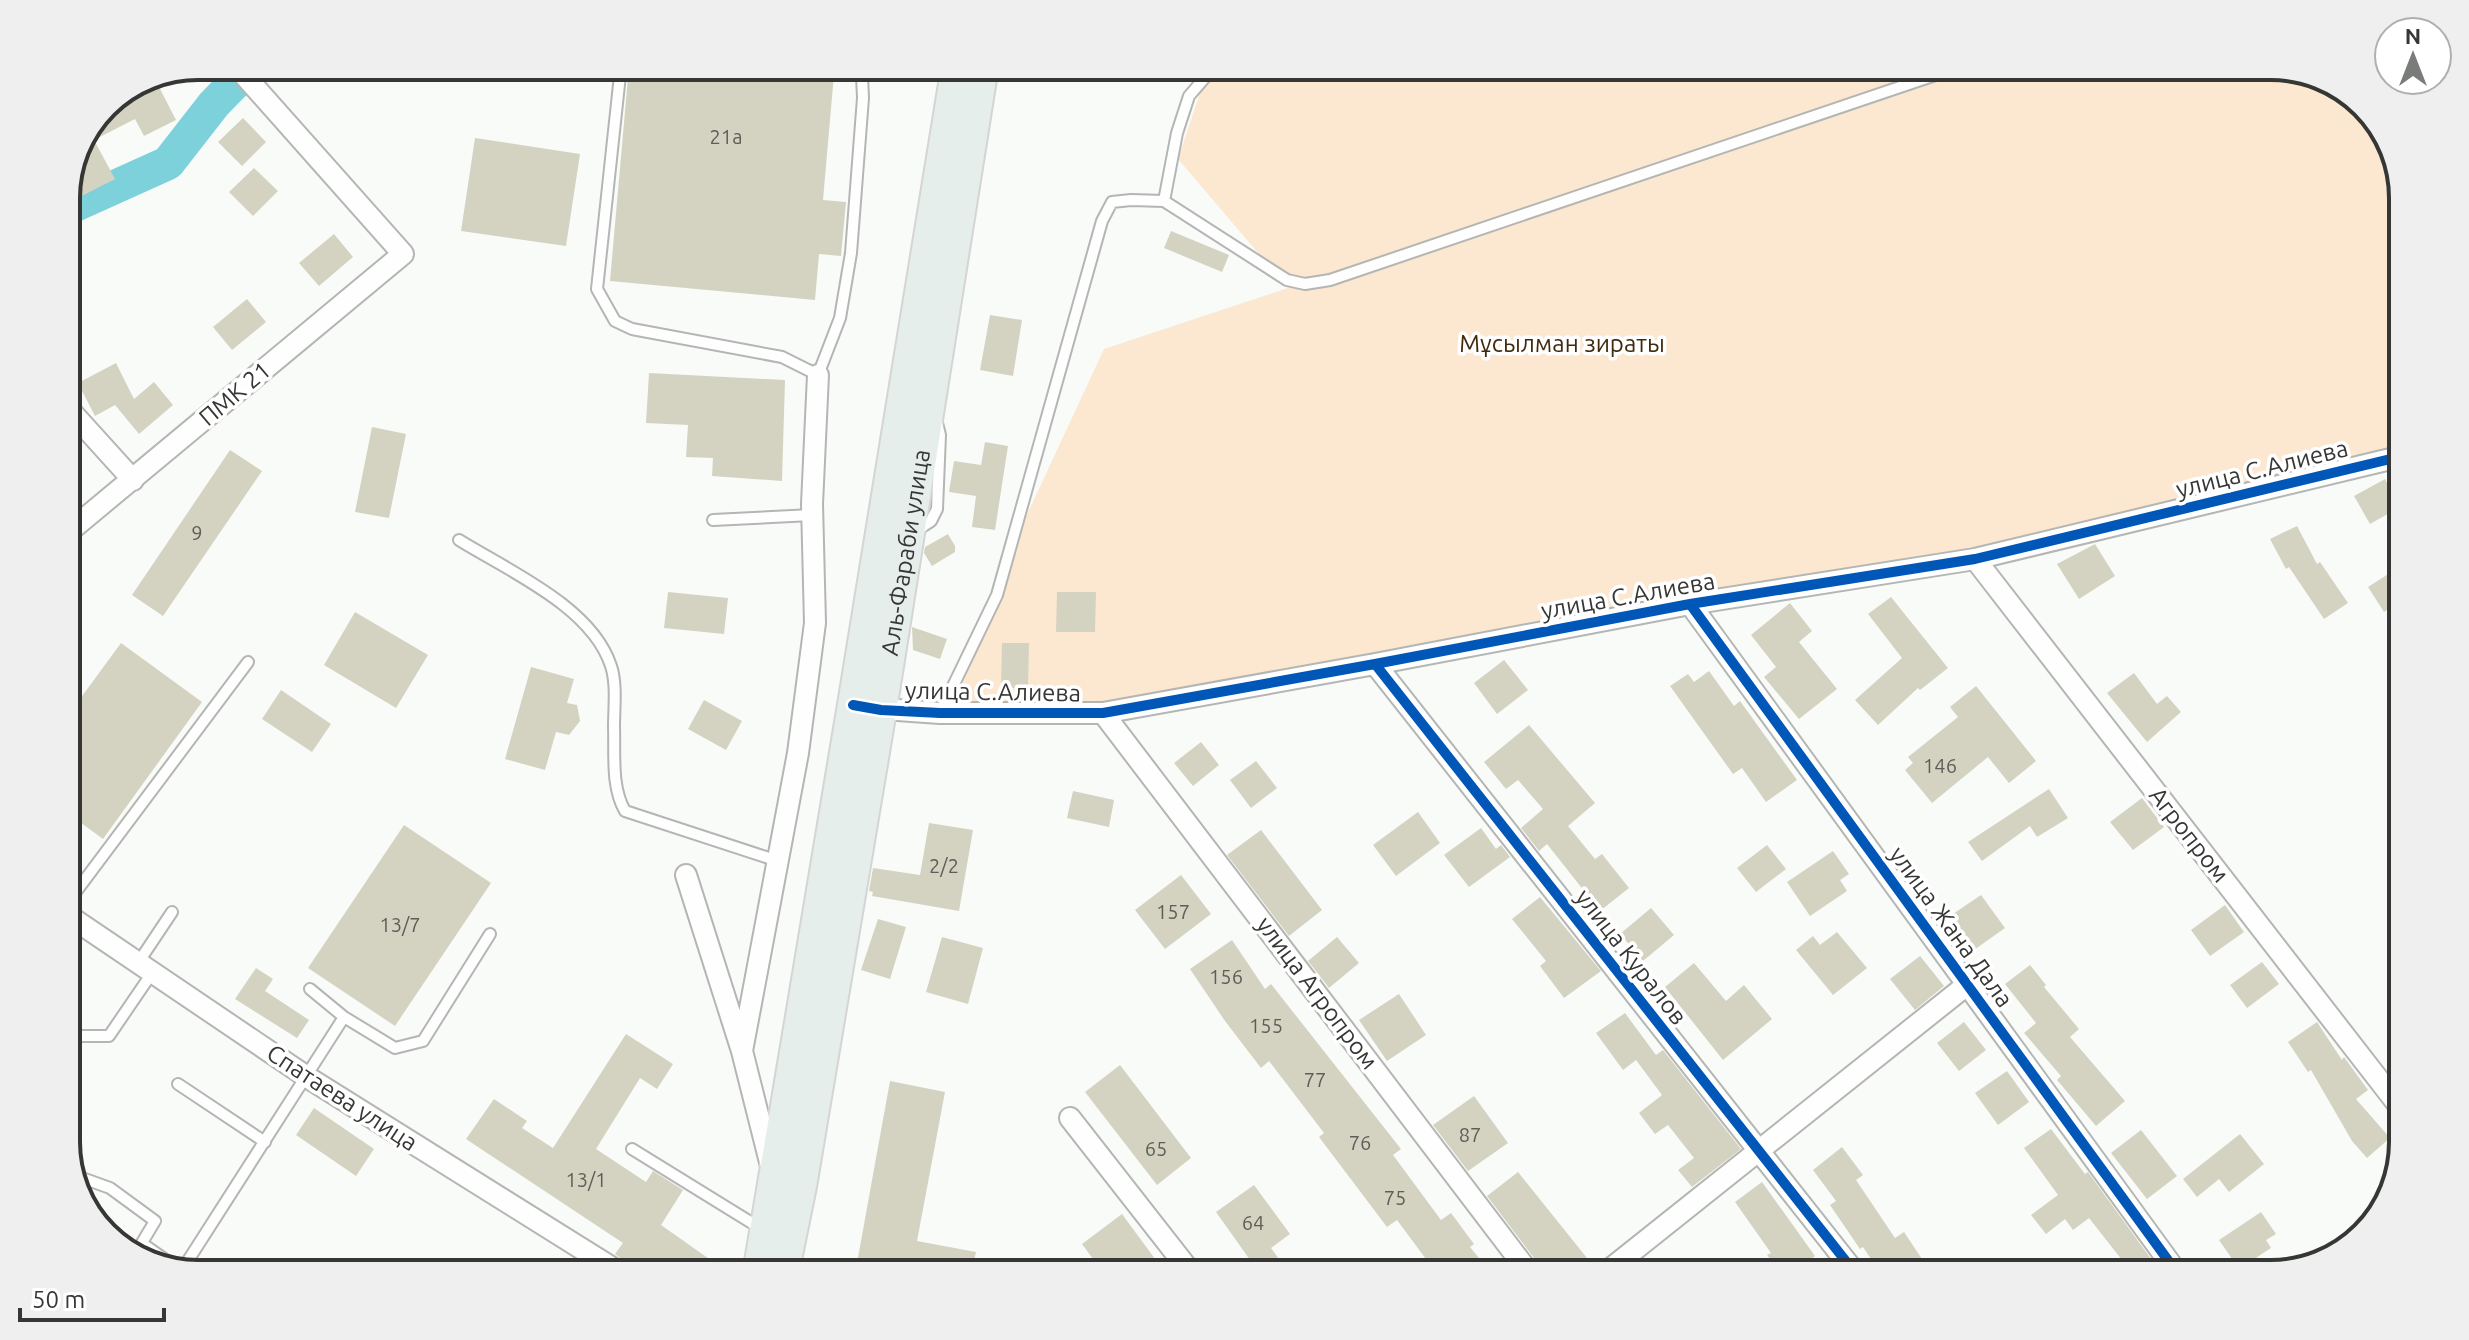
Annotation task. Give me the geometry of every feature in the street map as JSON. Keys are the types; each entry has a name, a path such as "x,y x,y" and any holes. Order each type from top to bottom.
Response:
{"main road":[{"name":"Аль-Фараби улица","path":"786,1260 801,1186 955,80"},
{"name":"Аль-Фараби улица","path":"760,1260 867,708 909,535 981,80"}],"street":[{"name":"ПМК 21","path":"80,523 403,254 248,80"},
{"path":"742,1051 798,753 815,623 812,515 818,375"},
{"path":"80,421 133,480"},
{"name":"улица С.Алиева","path":"867,708 940,713 1103,713 1690,604 1975,559 2389,459"},
{"name":"Агропром","path":"1975,559 2389,1093"},
{"name":"улица Жана Дала","path":"1690,604 2168,1260"},
{"name":"улица Куралов","path":"1375,664 1845,1260"},
{"name":"улица Агропром","path":"1103,713 1519,1260"},
{"path":"686,875 742,1051 774,1178"},
{"name":"Спатаева улица","path":"80,924 307,1077 600,1260"},
{"path":"1621,1260 1968,984"},
{"path":"1070,1118 1181,1260"}],"lane":[{"path":"619,80 597,289 615,321 632,329 782,357 818,375 840,318 851,253 862,80"},
{"path":"1164,201 1177,133 1189,96 1203,80"},
{"path":"940,713 997,595 1102,221 1112,202 1164,201 1287,280 1305,284 1330,280 1921,80"},
{"path":"713,520 812,515"},
{"path":"459,540 571,609 605,650 613,670 616,783 619,801 625,811 778,861"},
{"path":"80,886 248,662"},
{"path":"80,1036 109,1036 172,912"},
{"path":"310,989 344,1017 395,1048 423,1041 490,934"},
{"path":"188,1259 344,1017"},
{"path":"178,1084 265,1142"},
{"path":"632,1149 765,1232"},
{"path":"86,1179 110,1188 155,1221 143,1244 154,1251"}],"green space":[{"name":"Мұсылман зираты","path":"1204,80 2294,82 2337,100 2360,120 2377,146 2387,175 2389,459 1975,559 1103,713 932,719 1104,349 1288,288 1178,159"}],"building":[{"path":"628,80 833,80 823,200 846,202 841,256 819,254 815,300 610,281"},
{"path":"159,87 176,120 144,136 135,119 96,139 104,126 132,100"},
{"path":"243,118 266,142 242,166 218,142"},
{"path":"475,138 580,154 566,246 461,231"},
{"path":"95,141 115,179 80,197 84,167"},
{"path":"254,168 278,191 253,216 229,192"},
{"path":"1171,231 1229,255 1222,272 1164,248"},
{"path":"334,234 353,257 319,286 299,263"},
{"path":"247,299 266,322 232,350 213,327"},
{"path":"990,315 1022,320 1013,376 980,370"},
{"path":"116,363 134,399 154,382 173,405 139,434 115,405 95,416 80,382"},
{"path":"649,373 785,380 782,481 712,476 713,458 686,457 688,425 646,423"},
{"path":"372,427 406,434 389,518 355,512"},
{"path":"985,442 1008,446 995,530 972,527 976,496 949,492 954,461 981,465"},
{"path":"230,450 262,471 163,616 132,595"},
{"path":"2385,479 2389,486 2389,513 2370,524 2354,496"},
{"path":"2297,526 2317,564 2320,562 2348,603 2324,619 2289,567 2286,569 2270,539"},
{"path":"948,534 955,552 932,566 924,553 925,547"},
{"path":"2095,544 2115,576 2079,599 2057,564"},
{"path":"2389,574 2389,609 2384,612 2368,587"},
{"path":"668,592 728,598 724,634 664,628"},
{"path":"1057,592 1096,592 1095,632 1056,632"},
{"path":"1891,597 1948,668 1920,690 1918,688 1878,725 1855,700 1902,658 1868,614"},
{"path":"1790,603 1812,631 1799,642 1837,689 1799,719 1764,677 1776,667 1751,635"},
{"path":"355,612 428,655 396,708 324,665"},
{"path":"912,627 947,639 940,659 913,650"},
{"path":"121,643 202,702 103,839 80,822 80,699"},
{"path":"1002,643 1029,643 1028,688 1001,688"},
{"path":"1504,660 1528,690 1497,714 1474,683"},
{"path":"531,667 574,679 567,703 577,705 580,721 569,735 556,732 545,770 505,759"},
{"path":"1709,671 1734,706 1740,701 1797,780 1766,802 1742,768 1733,774 1670,686 1688,674 1694,682"},
{"path":"2134,673 2157,704 2167,696 2181,712 2147,742 2107,693"},
{"path":"1976,686 2036,761 2009,783 1988,757 1932,803 1905,770 1913,763 1908,757 1958,717 1950,707"},
{"path":"281,690 331,724 312,752 262,719"},
{"path":"704,700 742,721 726,750 688,729"},
{"path":"1529,725 1595,803 1568,826 1595,859 1602,854 1629,888 1600,911 1547,844 1539,851 1521,828 1543,809 1518,780 1506,789 1484,762"},
{"path":"1201,742 1219,765 1193,786 1174,763"},
{"path":"1256,761 1277,788 1251,808 1230,780"},
{"path":"2049,789 2068,818 2037,837 2030,826 1982,861 1968,842"},
{"path":"1073,791 1114,800 1109,827 1067,818"},
{"path":"2142,798 2164,827 2133,850 2110,822"},
{"path":"1418,812 1440,843 1396,876 1373,845"},
{"path":"929,823 973,830 959,911 872,896 873,892 869,891 873,868 920,875"},
{"path":"404,825 491,883 395,1026 308,968"},
{"path":"1481,828 1496,849 1501,845 1510,857 1469,887 1444,855"},
{"path":"1261,830 1322,910 1289,936 1227,855"},
{"path":"1767,845 1786,869 1756,892 1737,868"},
{"path":"1833,851 1849,874 1840,880 1847,891 1810,916 1787,882"},
{"path":"1181,875 1211,914 1165,949 1135,910"},
{"path":"1981,895 2005,928 1974,950 1950,916"},
{"path":"1540,897 1601,971 1564,998 1540,966 1546,961 1512,919"},
{"path":"2225,905 2244,932 2210,956 2191,930"},
{"path":"1651,908 1674,935 1643,961 1620,934"},
{"path":"878,919 906,927 890,979 861,970"},
{"path":"1837,932 1867,968 1833,995 1796,950 1813,936 1820,945"},
{"path":"942,937 983,948 968,1004 926,992"},
{"path":"1337,937 1359,963 1329,988 1308,961"},
{"path":"1232,940 1265,989 1271,984 1401,1149 1393,1155 1441,1220 1451,1213 1474,1244 1470,1247 1481,1260 1427,1260 1397,1220 1387,1227 1319,1137 1324,1133 1269,1061 1261,1068 1190,969"},
{"path":"1920,956 1944,986 1915,1010 1890,979"},
{"path":"2262,962 2279,984 2247,1008 2230,985"},
{"path":"1694,963 1726,1001 1744,985 1772,1019 1723,1060 1665,987"},
{"path":"2030,965 2079,1029 2070,1037 2125,1101 2096,1126 2057,1080 2061,1076 2024,1033 2036,1023 2005,984"},
{"path":"256,968 273,979 265,991 309,1020 297,1038 235,999"},
{"path":"1399,994 1426,1035 1387,1061 1359,1020"},
{"path":"1625,1013 1656,1055 1663,1050 1741,1149 1692,1187 1678,1170 1694,1158 1668,1125 1655,1134 1639,1113 1662,1095 1636,1060 1623,1070 1596,1033"},
{"path":"1964,1022 1986,1050 1959,1071 1937,1043"},
{"path":"2317,1022 2342,1060 2344,1057 2368,1090 2356,1099 2389,1139 2367,1158 2352,1141 2311,1070 2308,1072 2288,1042"},
{"path":"626,1034 673,1064 657,1089 640,1078 596,1149 646,1182 653,1171 683,1190 661,1225 711,1260 623,1260 615,1254 623,1243 466,1139 494,1099 527,1121 522,1128 553,1148"},
{"path":"1120,1065 1191,1158 1157,1185 1085,1092"},
{"path":"2007,1071 2029,1102 1998,1125 1975,1093"},
{"path":"890,1081 945,1092 917,1241 976,1252 974,1260 858,1260"},
{"path":"1474,1096 1508,1143 1468,1171 1433,1125"},
{"path":"314,1108 374,1149 356,1176 296,1135"},
{"path":"2051,1129 2085,1174 2088,1172 2152,1260 2122,1260 2089,1218 2073,1230 2065,1219 2046,1234 2031,1215 2058,1195 2024,1148"},
{"path":"2141,1130 2177,1176 2147,1199 2111,1153"},
{"path":"2240,1134 2264,1164 2229,1192 2219,1179 2197,1197 2183,1179"},
{"path":"1842,1147 1863,1175 1856,1180 1895,1238 1904,1232 1923,1260 1872,1260 1863,1247 1860,1249 1830,1205 1836,1201 1813,1170"},
{"path":"1518,1172 1589,1260 1535,1260 1487,1196"},
{"path":"1762,1182 1815,1256 1810,1260 1771,1260 1767,1255 1771,1253 1735,1202"},
{"path":"1254,1185 1290,1234 1271,1248 1280,1260 1250,1260 1216,1212"},
{"path":"2261,1212 2276,1234 2266,1240 2271,1248 2253,1260 2233,1260 2219,1240"},
{"path":"1122,1214 1156,1260 1094,1260 1082,1244"}],"waterway":[{"path":"80,203 168,163 214,104 237,80"}],"cycle path":[{"path":"853,705 881,710 940,713 1103,713 1690,604 1975,559 2389,459"},
{"path":"1690,604 2168,1260"},
{"path":"1375,664 1845,1260"}]}
